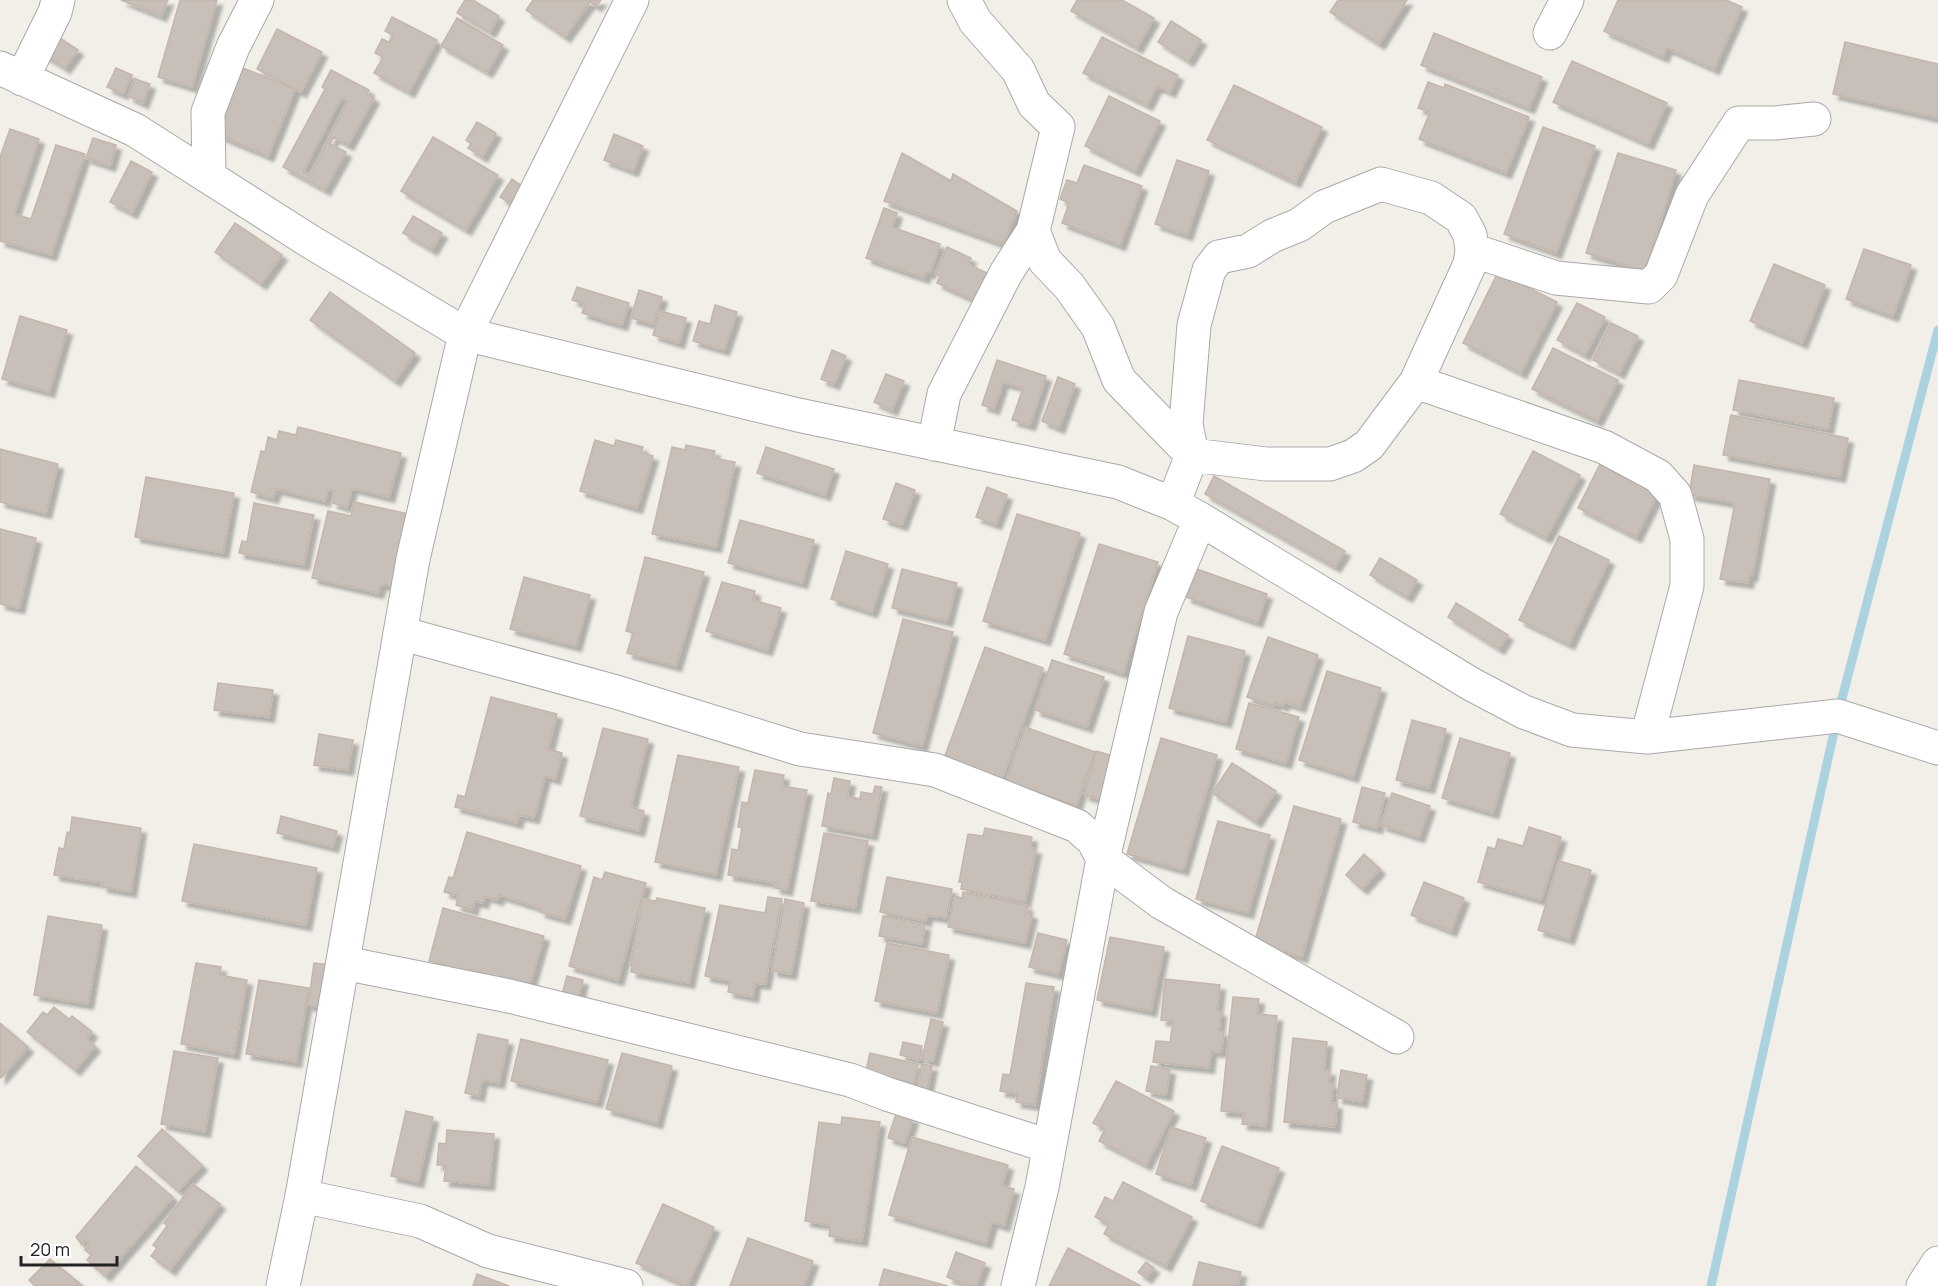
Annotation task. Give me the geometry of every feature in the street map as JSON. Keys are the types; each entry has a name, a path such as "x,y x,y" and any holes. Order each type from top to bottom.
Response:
{"street":[{"path":"57,0 55,12 11,73 135,130 311,242 465,334 786,412 1118,482 1187,512 1471,684 1524,712 1572,730 1647,737 1838,716 1938,748"},
{"path":"209,177 208,112 233,47 257,0"},
{"path":"283,1286 302,1196 344,963 413,559 465,334 632,0"},
{"path":"934,444 944,394 1006,273 1033,231 1058,127 1034,104 1018,70 975,21 964,0"},
{"path":"1550,33 1567,0"},
{"path":"1472,250 1556,278 1649,287 1661,275 1692,195 1739,123 1775,123 1814,119"},
{"path":"1018,1286 1042,1187 1103,859 1187,512 1192,454 1186,424 1194,326 1209,270 1219,257 1248,251 1272,236 1299,225 1324,207 1381,184 1431,198 1461,218 1470,236 1472,250 1470,264 1416,382 1370,445 1353,456 1330,465 1266,464 1192,454 1119,380 1098,327 1070,286 1045,261 1033,231"},
{"path":"1416,382 1604,447 1658,476 1675,495 1687,539 1687,586 1647,737"},
{"path":"400,633 616,692 800,749 935,770 1077,826 1093,840 1103,859 1162,903 1397,1037"},
{"path":"344,963 509,996 850,1080 1048,1146"},
{"path":"302,1196 420,1221 488,1251 626,1286"},
{"path":"1923,1286 1938,1263"}],"building":[{"path":"121,0 168,0 161,16"},
{"path":"180,0 217,0 192,87 158,77"},
{"path":"465,0 473,0 499,16 490,32 457,13"},
{"path":"533,0 601,0 596,6 590,2 565,37 526,10"},
{"path":"1077,0 1122,0 1154,18 1137,48 1071,11"},
{"path":"1338,0 1407,0 1379,44 1330,12"},
{"path":"1618,0 1726,0 1742,7 1714,69 1667,48 1663,57 1604,31"},
{"path":"392,17 437,40 409,92 374,73 383,57 375,53 382,39 389,42 393,35 385,31"},
{"path":"457,18 503,45 487,72 441,46"},
{"path":"1171,21 1201,40 1188,61 1158,42"},
{"path":"277,29 322,52 301,92 257,69"},
{"path":"1434,33 1542,77 1529,108 1421,65"},
{"path":"55,35 78,50 65,68 42,54"},
{"path":"1102,37 1178,75 1170,92 1157,86 1147,105 1083,73"},
{"path":"1845,42 1938,64 1938,118 1833,94"},
{"path":"1572,61 1667,103 1648,144 1553,102"},
{"path":"116,68 132,75 123,94 107,87"},
{"path":"243,68 295,89 268,156 216,134"},
{"path":"331,70 369,90 367,94 374,98 348,145 334,137 330,144 346,152 325,190 283,167 325,89 322,87","holes":["341,98 348,101 310,175 303,172"]},
{"path":"135,79 150,84 143,103 128,96"},
{"path":"1428,82 1444,88 1445,84 1529,117 1506,173 1419,139 1430,112 1418,108"},
{"path":"1234,85 1322,127 1295,182 1207,140"},
{"path":"1109,96 1160,121 1135,171 1085,146"},
{"path":"477,122 496,133 482,157 468,148 471,144 466,140"},
{"path":"1543,127 1595,146 1556,253 1504,234"},
{"path":"10,129 39,139 14,214 31,219 56,145 85,154 51,255 0,241 0,157"},
{"path":"614,134 643,146 633,171 604,160"},
{"path":"433,137 498,175 466,230 401,191"},
{"path":"93,138 116,145 110,166 86,158"},
{"path":"902,153 951,181 953,174 1017,211 1003,244 884,201"},
{"path":"1618,153 1676,170 1645,271 1586,253"},
{"path":"1177,160 1209,171 1187,235 1155,224"},
{"path":"131,161 152,172 132,213 110,202"},
{"path":"1084,165 1142,186 1120,245 1062,223 1069,203 1060,199 1067,180 1077,183"},
{"path":"512,179 522,186 510,203 500,197"},
{"path":"884,208 897,213 892,227 940,244 930,273 926,272 924,278 866,258"},
{"path":"413,216 442,233 432,250 403,233"},
{"path":"235,223 282,255 261,284 215,252"},
{"path":"947,247 971,258 968,264 995,277 983,304 937,283 940,276 935,273"},
{"path":"1864,249 1911,265 1893,316 1846,299"},
{"path":"1774,264 1825,285 1802,343 1750,321"},
{"path":"1498,272 1557,302 1521,373 1463,343"},
{"path":"577,287 629,303 622,325 582,313 585,304 572,300"},
{"path":"639,290 662,297 653,324 631,318"},
{"path":"330,292 415,353 395,381 310,320"},
{"path":"1577,303 1605,317 1585,355 1557,340"},
{"path":"715,305 737,312 724,350 693,341 699,321 710,324"},
{"path":"660,311 686,318 679,343 653,335"},
{"path":"20,316 67,330 49,392 2,379"},
{"path":"1611,323 1638,336 1619,373 1593,360"},
{"path":"1553,348 1618,380 1597,421 1532,389"},
{"path":"832,350 846,356 834,384 821,379"},
{"path":"997,360 1046,376 1030,425 1012,420 1023,388 1003,382 994,409 982,405"},
{"path":"886,374 904,381 892,410 874,402"},
{"path":"1058,377 1075,384 1059,428 1042,421"},
{"path":"1739,380 1834,398 1828,429 1733,410"},
{"path":"1731,415 1848,438 1840,477 1723,455"},
{"path":"298,427 401,453 389,497 352,488 347,507 332,503 335,491 328,489 325,501 276,489 273,498 251,492 261,451 265,452 268,437 277,440 279,431 296,435"},
{"path":"595,440 614,446 616,440 643,447 641,452 653,456 637,508 580,491"},
{"path":"686,445 715,451 713,458 735,462 716,547 652,534 672,447 685,450"},
{"path":"766,447 834,469 825,495 757,473"},
{"path":"0,449 58,464 46,513 0,502"},
{"path":"1533,451 1580,475 1546,538 1500,514"},
{"path":"1600,464 1658,493 1636,537 1578,508"},
{"path":"1694,465 1770,479 1752,576 1749,576 1748,583 1720,579 1735,503 1689,495"},
{"path":"1214,476 1345,551 1335,567 1205,494"},
{"path":"146,477 234,493 223,553 135,537"},
{"path":"896,483 915,490 902,525 883,519"},
{"path":"987,487 1007,495 996,524 976,517"},
{"path":"354,502 409,514 392,586 381,584 378,593 312,578 328,511 351,516"},
{"path":"254,503 314,515 304,565 239,553 242,541 247,542"},
{"path":"1017,514 1080,533 1045,640 983,621"},
{"path":"740,520 814,540 802,583 728,563"},
{"path":"0,529 36,538 19,608 0,604"},
{"path":"1559,536 1609,560 1569,644 1519,620"},
{"path":"1099,544 1158,562 1123,673 1064,654"},
{"path":"846,551 888,564 872,612 831,599"},
{"path":"645,557 704,572 676,666 627,653 633,633 626,631"},
{"path":"1380,558 1417,580 1407,597 1370,575"},
{"path":"902,569 957,583 947,621 892,608"},
{"path":"1197,569 1267,594 1257,622 1186,597"},
{"path":"524,577 590,595 576,646 510,629"},
{"path":"722,582 755,591 753,600 781,608 767,650 706,631"},
{"path":"1456,603 1508,635 1499,649 1448,617"},
{"path":"903,619 953,632 922,746 873,733"},
{"path":"1188,636 1245,651 1226,722 1169,708"},
{"path":"1268,637 1318,655 1300,707 1284,702 1283,706 1275,703 1274,706 1247,697"},
{"path":"985,647 1043,668 1001,782 943,761"},
{"path":"1052,660 1104,677 1087,727 1035,710"},
{"path":"1327,671 1381,688 1353,777 1299,760"},
{"path":"218,683 273,690 269,717 214,710"},
{"path":"491,697 557,714 548,749 562,753 555,779 545,776 534,818 519,815 517,823 455,807 458,795 465,797"},
{"path":"1249,703 1299,717 1286,763 1236,749"},
{"path":"1412,720 1446,729 1429,788 1396,780"},
{"path":"1025,727 1095,752 1076,806 1006,781"},
{"path":"603,728 648,739 631,807 644,811 639,831 580,816"},
{"path":"319,734 353,740 348,770 314,765"},
{"path":"1161,738 1217,755 1183,870 1127,854"},
{"path":"1460,738 1510,753 1493,813 1442,798"},
{"path":"1096,751 1117,757 1106,801 1084,795"},
{"path":"678,755 739,767 716,875 655,862"},
{"path":"1232,763 1276,791 1256,822 1212,793"},
{"path":"755,770 784,775 782,786 807,790 787,890 775,888 776,883 728,875 732,849 738,850 742,828 738,827 742,802 748,803"},
{"path":"834,778 850,781 847,796 860,799 861,792 873,794 875,786 882,787 872,835 822,826 828,793 831,794"},
{"path":"1362,787 1385,793 1377,828 1353,822"},
{"path":"1392,793 1430,806 1419,837 1381,825"},
{"path":"1294,806 1341,819 1302,957 1254,944"},
{"path":"281,816 337,831 333,847 277,833"},
{"path":"72,817 141,828 131,892 102,887 103,883 54,875 59,848 64,849 67,832 70,833"},
{"path":"1218,821 1270,835 1248,913 1196,899"},
{"path":"1529,827 1561,837 1541,900 1478,882 1488,847 1495,849 1498,839 1523,846"},
{"path":"985,828 1032,837 1030,848 1036,849 1025,902 961,889 962,882 959,882 968,834 983,836"},
{"path":"467,832 581,866 565,919 540,912 541,908 499,895 498,900 485,896 483,903 475,901 472,910 456,905 459,896 444,892 449,877 453,878"},
{"path":"824,833 868,841 855,908 811,901"},
{"path":"194,844 317,868 306,925 182,901"},
{"path":"1364,854 1380,869 1362,889 1346,875"},
{"path":"1559,861 1591,870 1569,939 1538,930"},
{"path":"605,872 646,883 618,980 569,966 594,877 602,880"},
{"path":"887,877 952,889 946,918 927,915 926,921 880,912"},
{"path":"1424,882 1464,898 1451,931 1411,915"},
{"path":"963,892 1028,906 1026,912 1032,914 1025,943 948,927 955,896 962,898"},
{"path":"768,897 782,899 765,984 755,983 753,997 728,992 730,981 705,976 720,905 765,913"},
{"path":"657,898 705,908 689,983 631,972 632,965 630,965 643,899 656,901"},
{"path":"785,899 804,903 791,974 772,971"},
{"path":"443,908 544,936 529,988 429,961"},
{"path":"48,916 102,925 88,1004 34,995"},
{"path":"883,916 925,925 922,944 879,936"},
{"path":"1038,933 1067,940 1058,974 1029,967"},
{"path":"1110,937 1164,947 1151,1011 1097,1000"},
{"path":"887,943 949,955 937,1013 875,1001"},
{"path":"196,963 221,967 220,975 247,980 234,1054 181,1044"},
{"path":"314,963 337,966 330,1009 308,1005"},
{"path":"567,976 583,980 577,1002 561,998"},
{"path":"1165,979 1220,985 1217,1011 1221,1011 1219,1031 1224,1032 1221,1052 1211,1051 1209,1068 1153,1062 1156,1041 1170,1042 1173,1021 1161,1020"},
{"path":"259,980 309,988 296,1062 246,1054"},
{"path":"1026,983 1054,987 1035,1105 1016,1102 1017,1094 1000,1091 1003,1074 1010,1075"},
{"path":"1233,997 1259,999 1257,1014 1277,1016 1266,1126 1242,1124 1244,1113 1221,1111"},
{"path":"54,1007 69,1019 72,1016 92,1032 87,1039 95,1046 75,1070 27,1032 43,1012 47,1015"},
{"path":"931,1019 943,1022 933,1061 922,1059"},
{"path":"0,1023 28,1047 1,1078 0,1078"},
{"path":"478,1034 508,1040 499,1083 482,1080 479,1096 465,1093"},
{"path":"1293,1038 1327,1042 1324,1070 1330,1070 1329,1083 1333,1084 1331,1103 1337,1104 1335,1127 1284,1122"},
{"path":"521,1039 608,1060 597,1102 511,1081"},
{"path":"903,1042 922,1046 919,1060 900,1055"},
{"path":"174,1051 218,1058 205,1132 161,1124"},
{"path":"622,1053 672,1066 657,1123 606,1109"},
{"path":"870,1053 918,1064 913,1087 865,1075"},
{"path":"922,1064 932,1066 927,1090 917,1089"},
{"path":"1151,1066 1170,1069 1166,1095 1146,1091"},
{"path":"1341,1070 1367,1075 1362,1102 1337,1098"},
{"path":"1116,1081 1174,1111 1146,1165 1099,1141 1105,1129 1093,1123"},
{"path":"406,1111 433,1117 418,1182 391,1176"},
{"path":"896,1114 913,1118 905,1143 888,1138"},
{"path":"842,1117 880,1122 862,1241 829,1236 830,1225 805,1221 819,1122 841,1125"},
{"path":"1171,1127 1206,1138 1191,1185 1156,1174"},
{"path":"162,1129 202,1165 178,1191 138,1156"},
{"path":"447,1130 494,1134 489,1185 444,1181 446,1165 437,1165 439,1143 446,1144"},
{"path":"912,1137 1008,1165 1002,1186 1014,1189 1004,1226 992,1222 986,1243 889,1215"},
{"path":"1222,1146 1279,1168 1257,1223 1201,1201"},
{"path":"136,1166 173,1197 105,1276 87,1260 91,1255 85,1250 89,1245 85,1241 82,1245 76,1237"},
{"path":"1123,1182 1192,1217 1166,1266 1104,1234 1109,1224 1095,1217 1105,1197 1113,1201"},
{"path":"193,1184 220,1204 170,1270 151,1256 157,1248 153,1245 167,1226 164,1223"},
{"path":"663,1204 714,1227 687,1286 636,1263"},
{"path":"748,1238 813,1261 804,1286 730,1286"},
{"path":"1068,1248 1141,1286 1049,1286"},
{"path":"956,1252 985,1263 976,1286 947,1277"},
{"path":"50,1259 83,1286 35,1286 29,1280"},
{"path":"1146,1262 1154,1268 1146,1278 1138,1272"},
{"path":"1199,1262 1241,1272 1238,1286 1193,1286"},
{"path":"884,1269 948,1286 879,1286"},
{"path":"477,1274 509,1286 473,1286"}],"waterway":[{"path":"1839,710 1938,330"},
{"path":"1711,1286 1836,723"}]}
